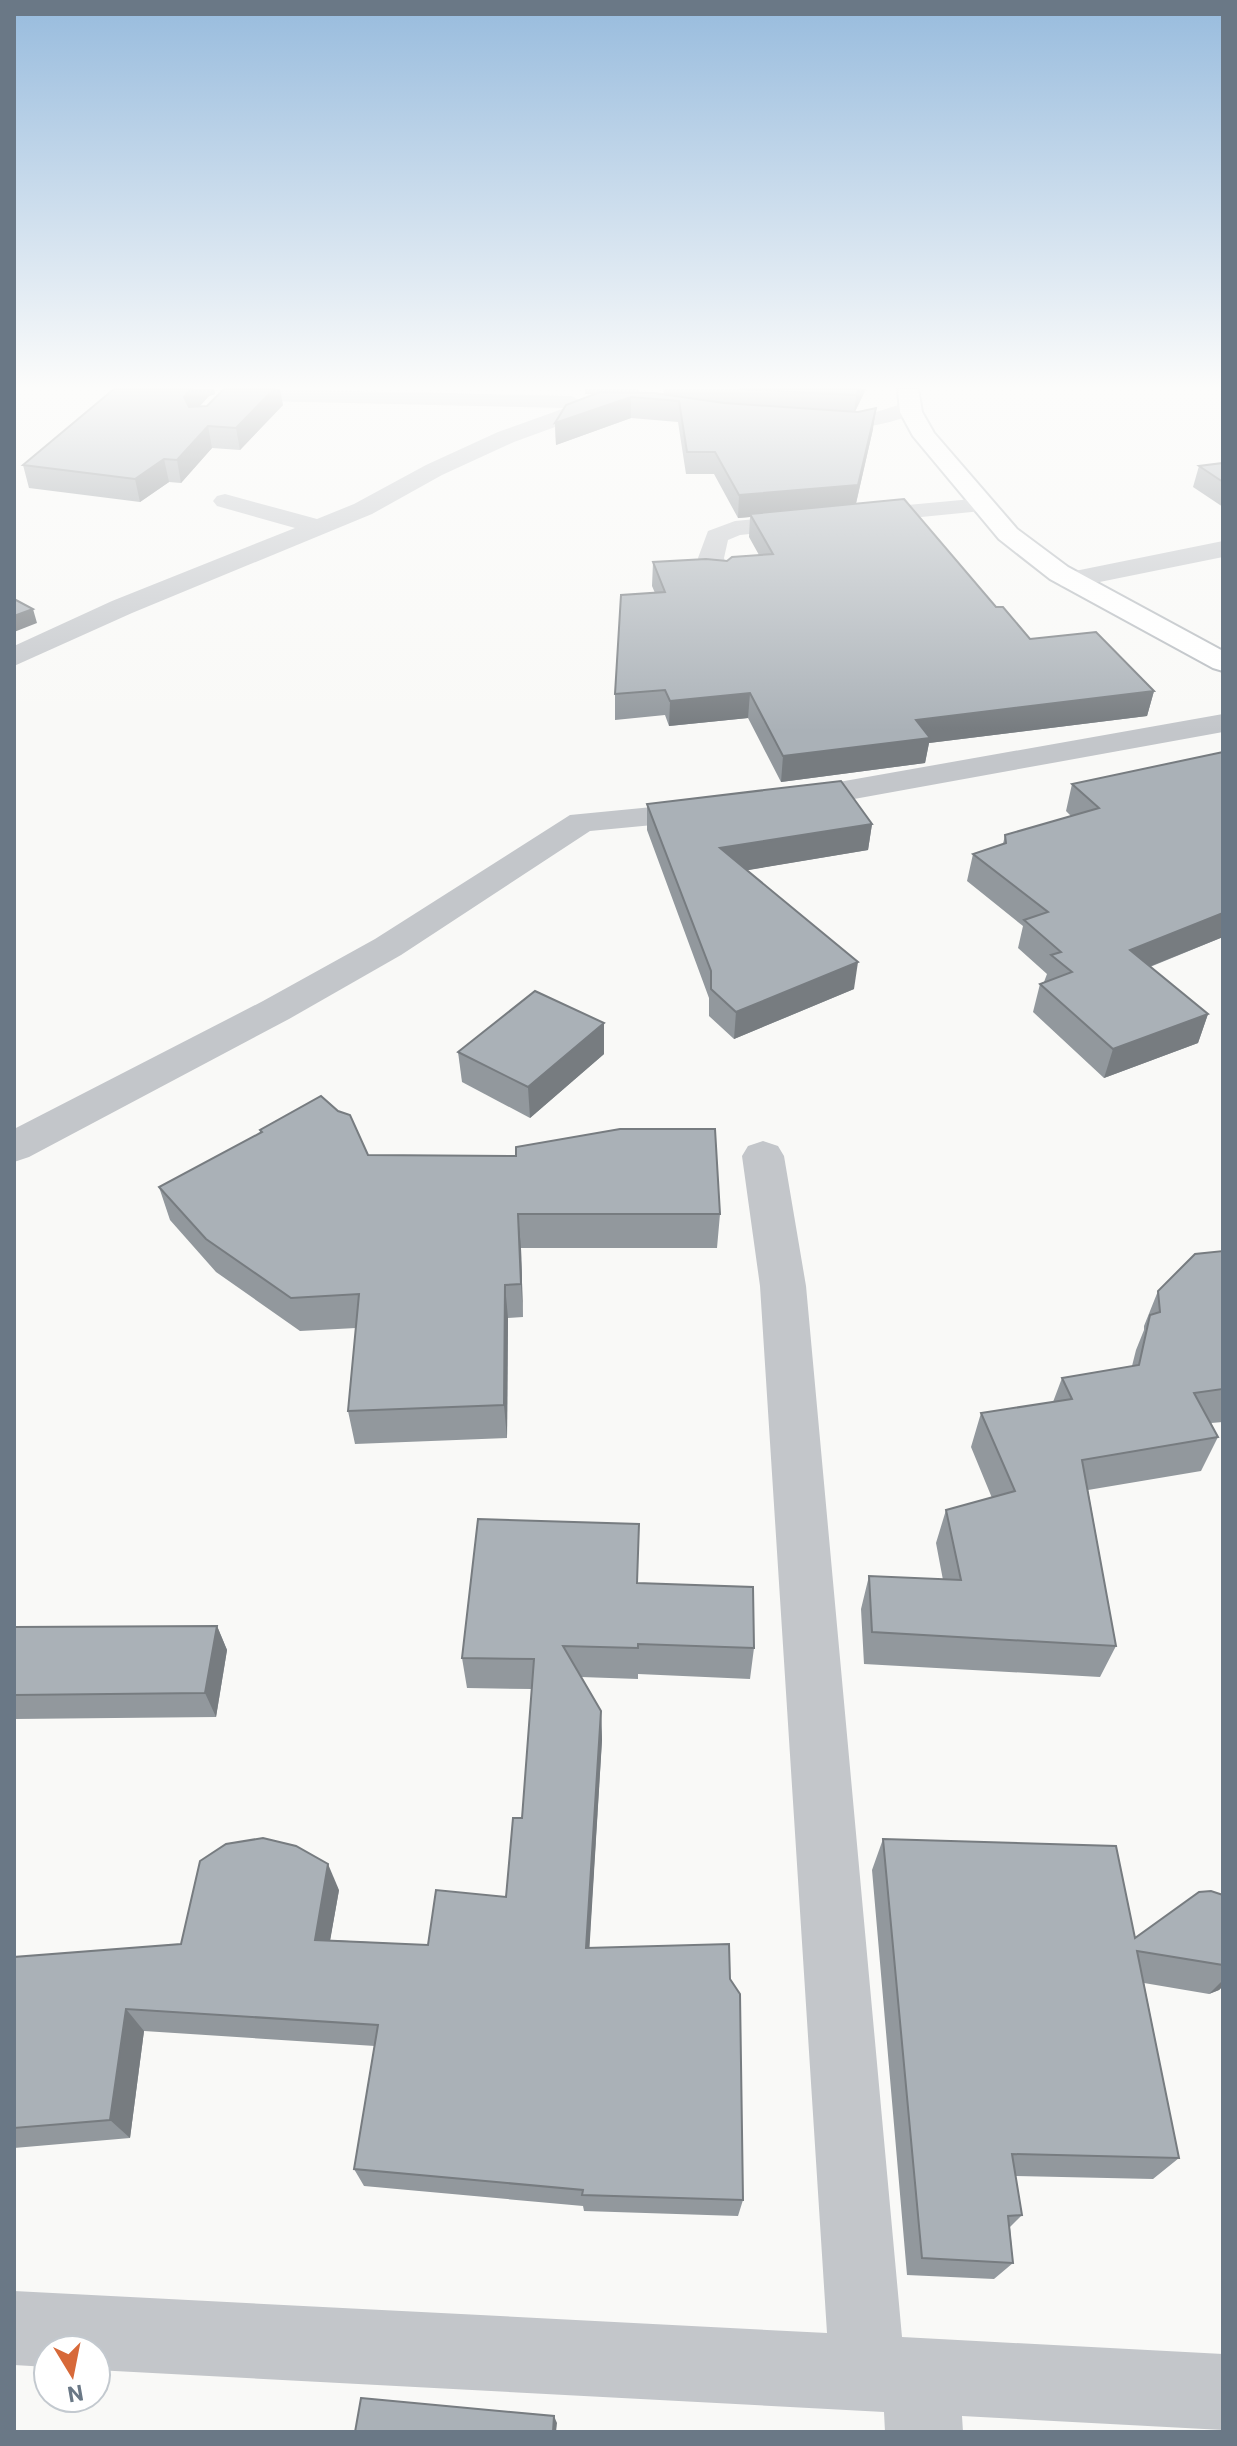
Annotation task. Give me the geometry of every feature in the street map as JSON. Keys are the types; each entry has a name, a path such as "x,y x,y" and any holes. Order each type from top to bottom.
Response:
{"main road":[{"path":"983,505 1008,534 1070,580 1223,662"}],"street":[{"path":"233,503 319,527"},
{"path":"14,657 122,607 374,503"},
{"path":"717,576 711,558 717,536 735,528 983,505"},
{"path":"1070,580 1223,549"},
{"path":"14,1147 276,1010 388,947 582,822 828,796 1223,723"},
{"path":"763,1156 785,1302 904,2394"},
{"path":"14,2328 904,2394 1223,2392"}],"building":[{"path":"861,503 908,503 996,607 1003,607 1030,639 1096,632 1154,691 916,720 930,738 783,756 750,693 670,701 665,690 615,694 621,595 665,592 653,562 727,561 732,557 773,554 750,514"},
{"path":"14,599 33,609 14,616"},
{"path":"1223,752 1223,913 1130,950 1208,1014 1113,1049 1040,984 1072,972 1051,955 1061,952 1024,920 1048,912 973,854 1006,843 1005,835 1099,808 1072,784"},
{"path":"841,781 872,824 720,848 858,962 736,1012 711,989 711,971 647,804"},
{"path":"535,991 604,1023 528,1087 458,1052"},
{"path":"321,1096 338,1111 350,1115 368,1155 516,1156 516,1147 620,1129 715,1129 720,1214 518,1214 521,1284 505,1285 504,1405 348,1411 359,1294 291,1298 206,1239 159,1187 262,1132 260,1130"},
{"path":"1223,1251 1223,1389 1194,1393 1218,1437 1082,1460 1116,1646 872,1632 869,1576 961,1580 946,1510 1015,1491 981,1413 1072,1399 1062,1378 1139,1365 1150,1315 1160,1312 1158,1291 1195,1254"},
{"path":"478,1519 639,1524 637,1583 753,1587 754,1648 638,1644 638,1648 563,1646 601,1711 586,1948 729,1944 730,1979 740,1994 743,2200 582,2195 583,2190 354,2169 378,2025 126,2009 110,2120 14,2128 14,1957 181,1944 200,1861 226,1844 263,1838 296,1846 328,1864 315,1940 428,1945 436,1890 506,1897 513,1818 522,1818 534,1659 462,1658"},
{"path":"217,1626 205,1693 14,1695 14,1627"},
{"path":"883,1839 1116,1846 1135,1938 1199,1892 1211,1891 1223,1895 1223,1965 1137,1951 1179,2158 1012,2154 1022,2215 1008,2216 1013,2263 922,2258"},
{"path":"361,2398 554,2416 553,2432 355,2432"}]}
